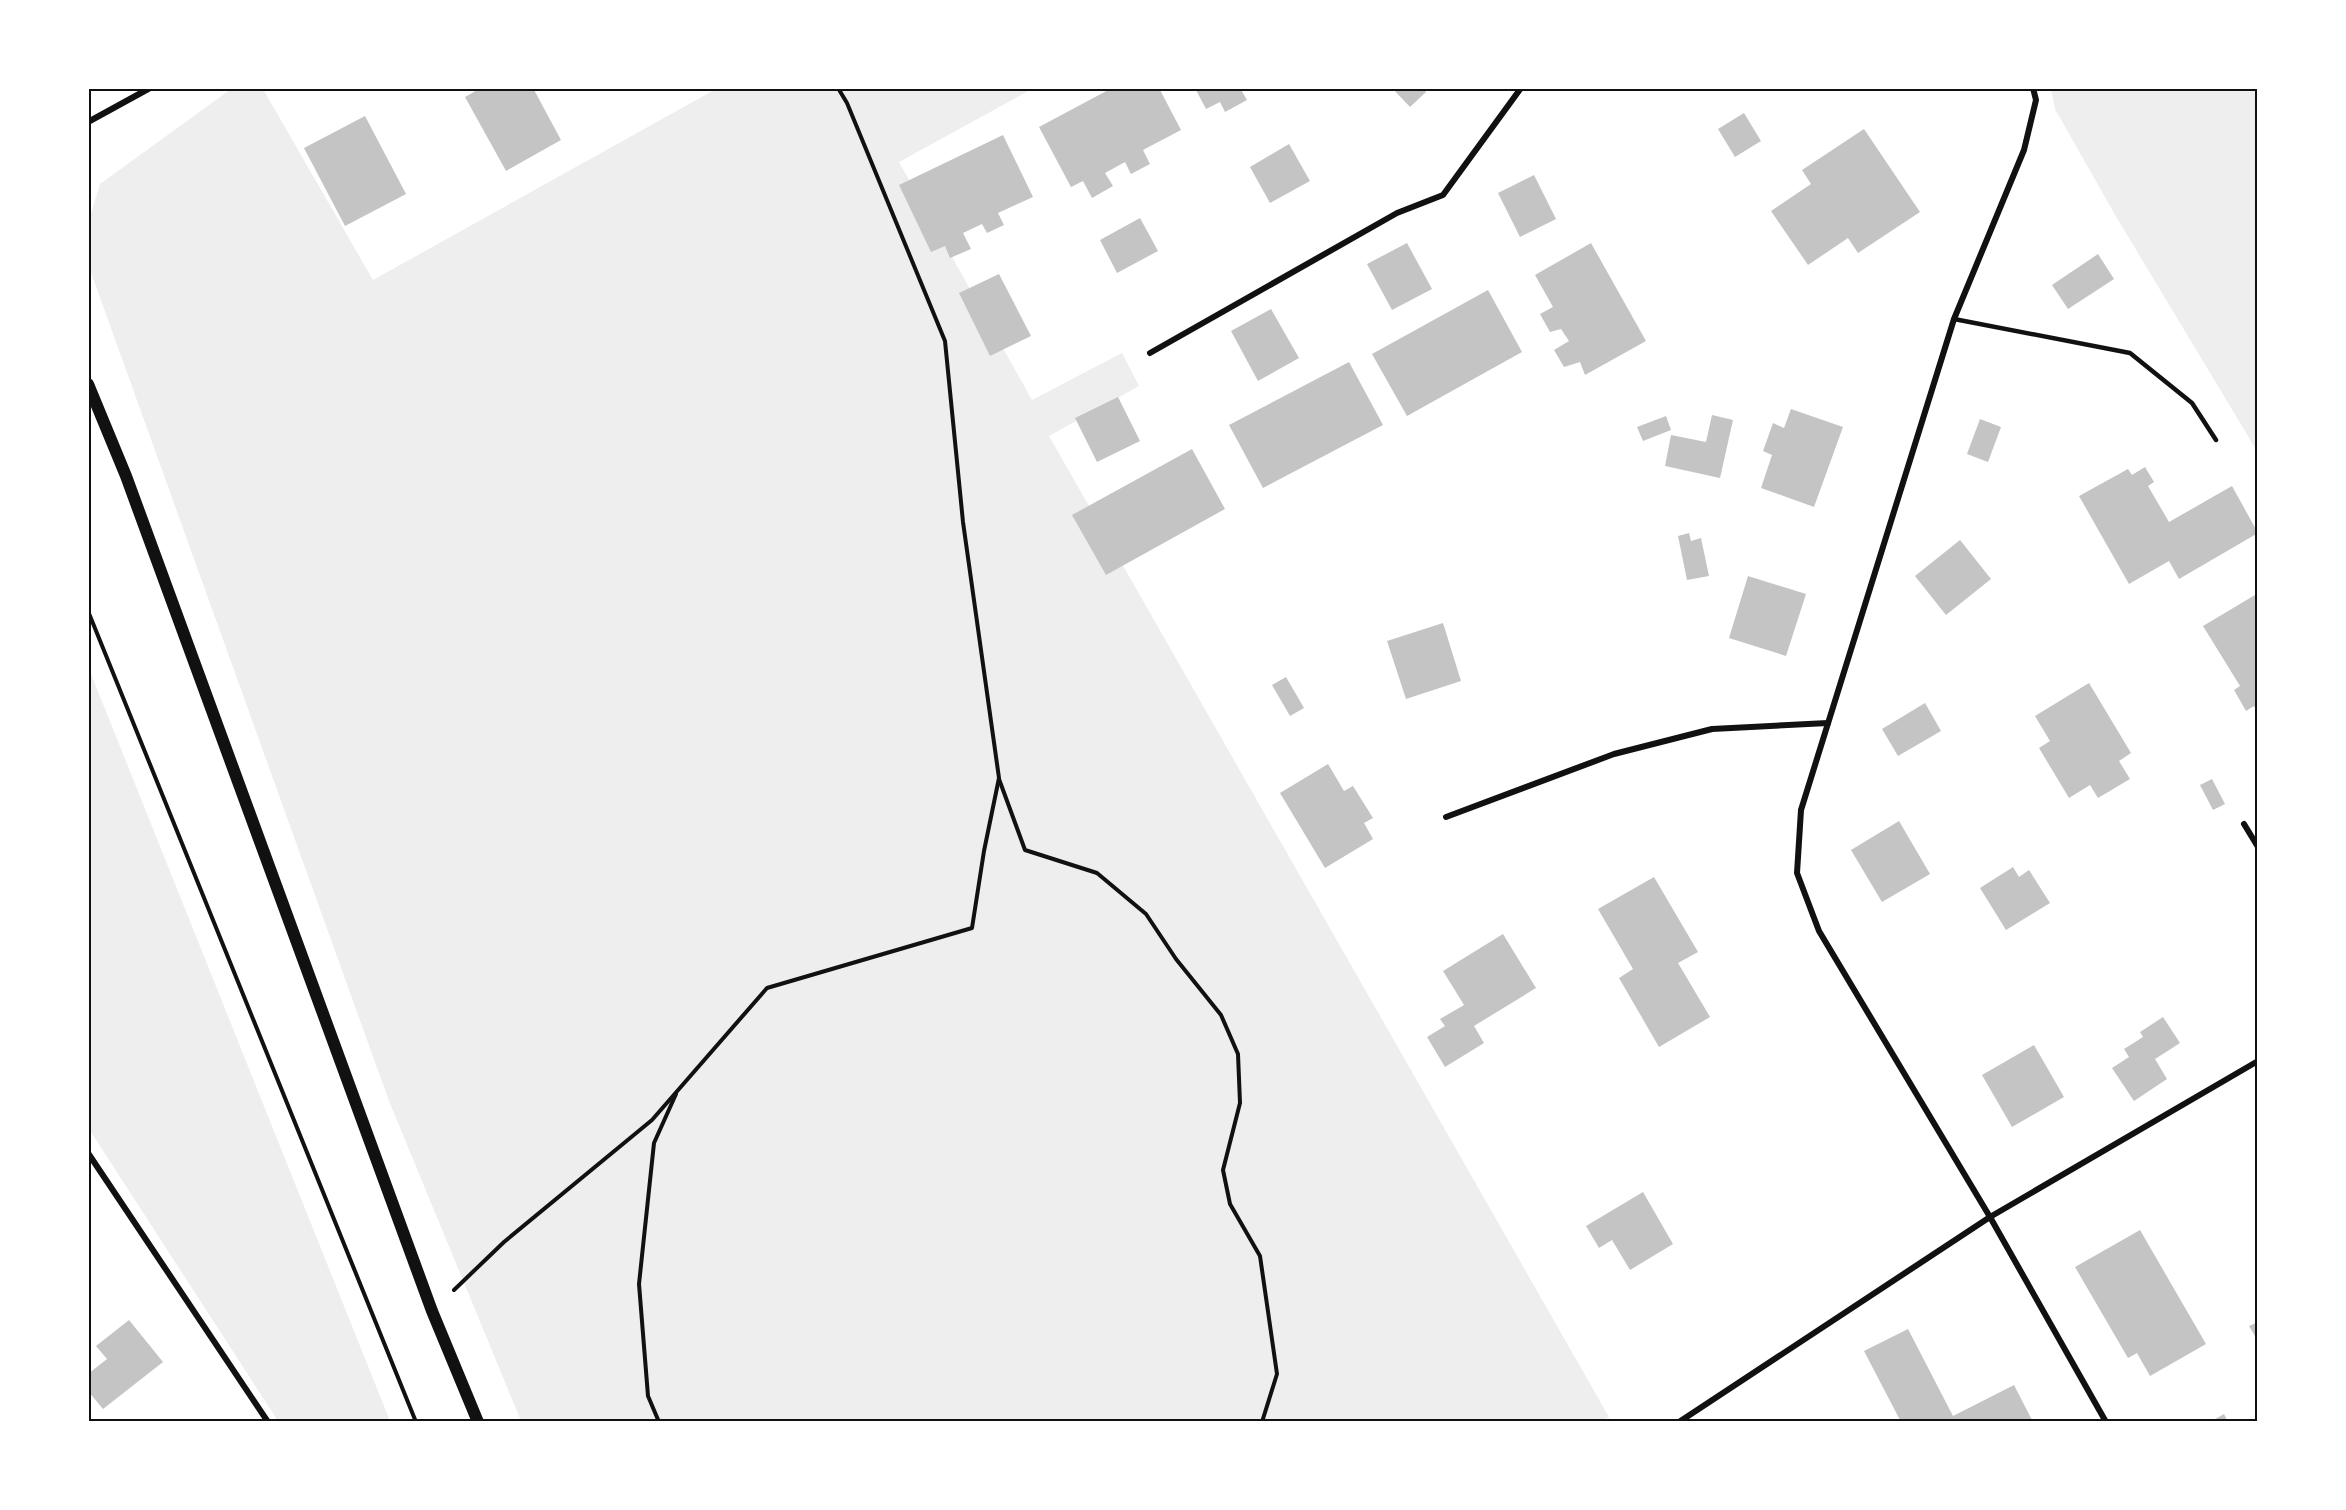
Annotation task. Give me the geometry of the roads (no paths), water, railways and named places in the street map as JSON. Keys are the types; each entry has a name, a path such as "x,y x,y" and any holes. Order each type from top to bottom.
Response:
{"main road":[{"path":"88,384 126,476 432,1311 478,1422"}],"street":[{"path":"88,122 150,88"},
{"path":"1150,353 1397,213 1443,195 1521,88"},
{"path":"2033,88 2036,100 2024,150 1954,319 1801,810 1797,873 1819,930 1990,1217 2106,1422"},
{"path":"1446,817 1614,754 1712,729 1828,723"},
{"path":"2244,824 2258,847"},
{"path":"1679,1422 1990,1217 2258,1061"},
{"path":"88,1153 268,1422"}],"lane":[{"path":"1954,319 2130,353 2192,403 2216,440"}]}
